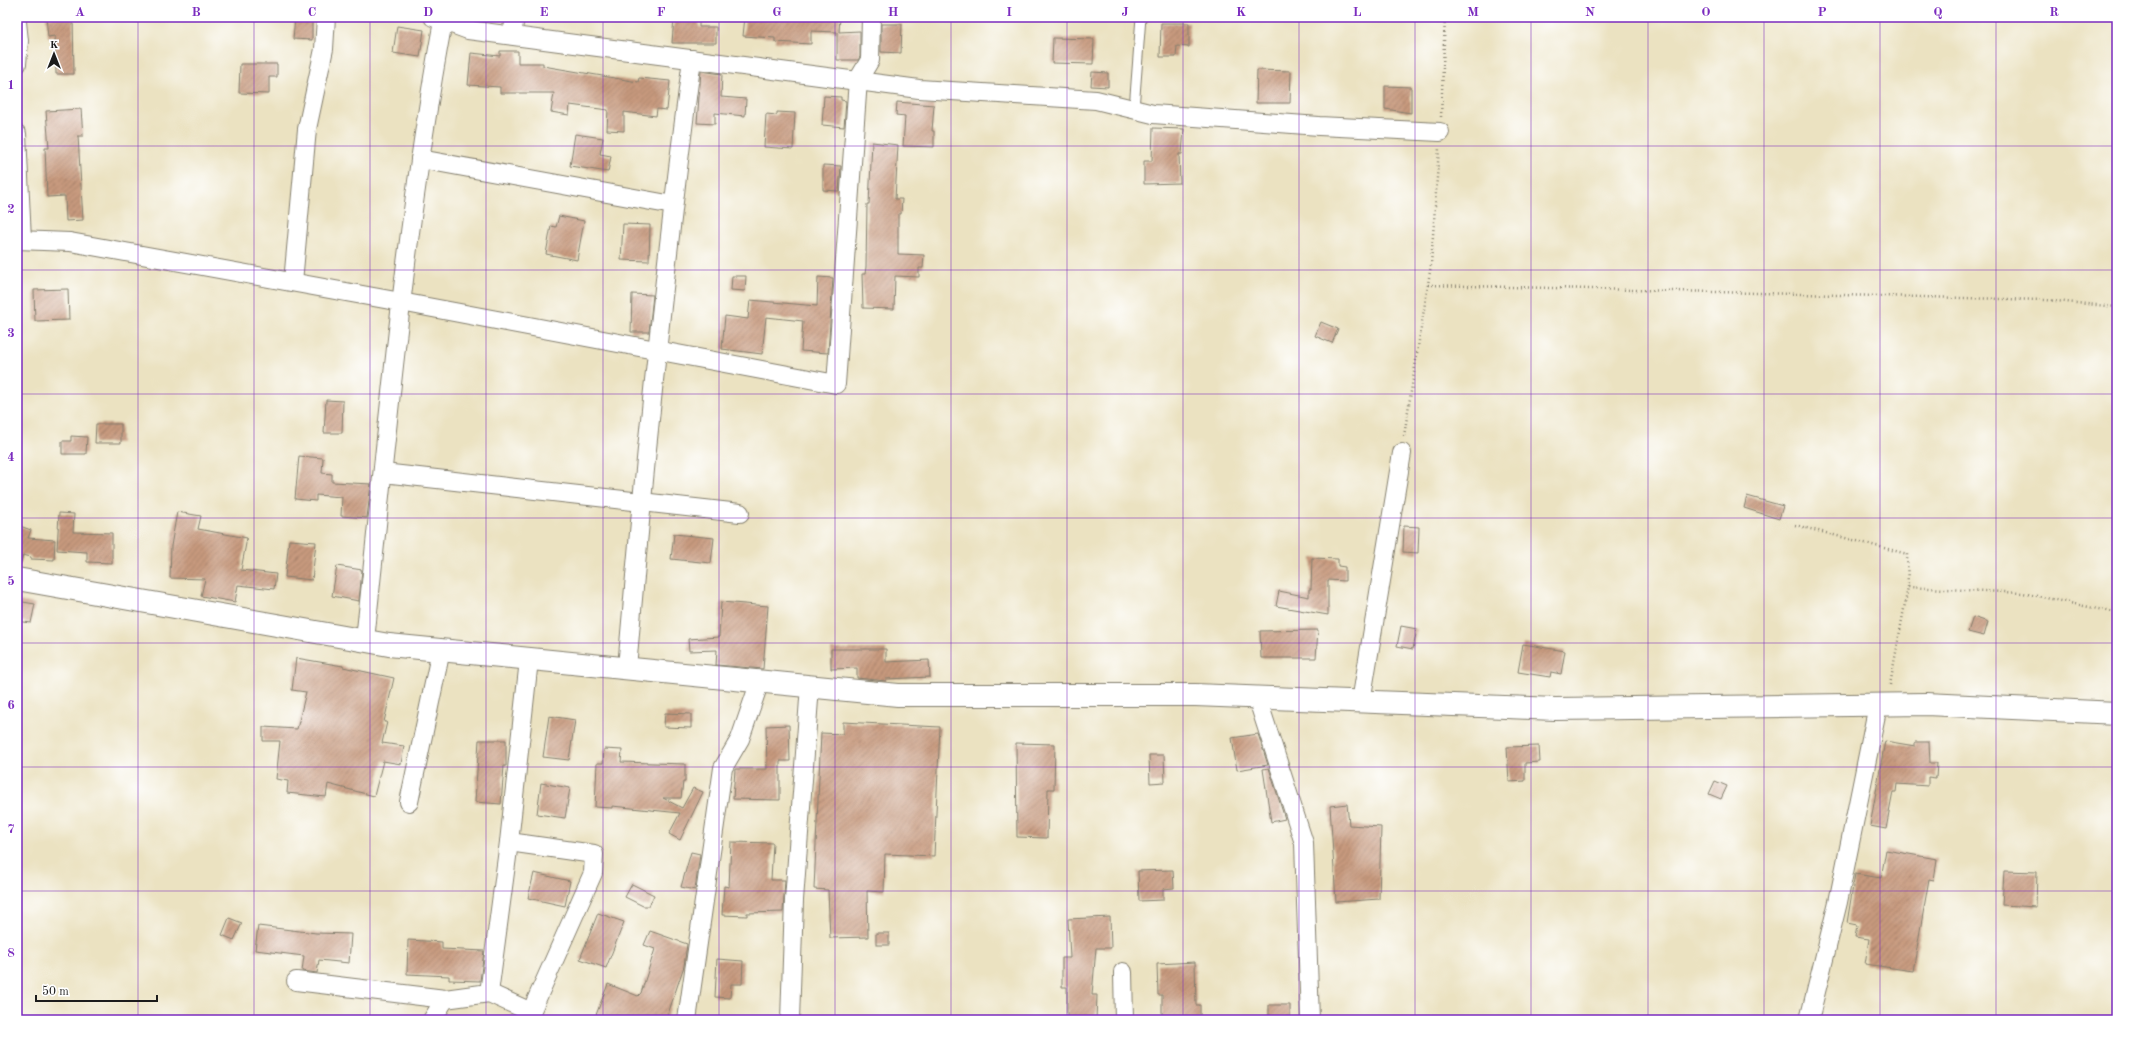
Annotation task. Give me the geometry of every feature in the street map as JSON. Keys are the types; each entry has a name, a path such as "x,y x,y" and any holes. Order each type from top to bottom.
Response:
{"street":[{"path":"293,282 307,129 324,49 326,17"},
{"path":"512,36 515,17"},
{"path":"17,134 19,240 70,242 401,302 836,384 858,80 870,60 871,17"},
{"path":"365,640 401,302 438,19 468,30 919,89 1096,100 1153,114 1440,132"},
{"path":"17,22 19,41 17,64"},
{"path":"627,668 641,500 673,205 692,59"},
{"path":"420,159 673,205"},
{"path":"1361,702 1402,453"},
{"path":"383,473 641,500 740,513"},
{"path":"17,580 389,645 529,660 627,668 898,695 1194,695 1555,709 1926,704 2117,713"},
{"path":"409,802 441,650"},
{"path":"489,993 509,842 529,660"},
{"path":"687,1020 722,768 740,739 760,681"},
{"path":"790,1020 794,900 810,686"},
{"path":"1257,698 1304,843 1310,1020"},
{"path":"1809,1020 1838,902 1882,705"},
{"path":"296,982 445,999 489,993 530,1016 593,873 594,854 509,842"},
{"path":"1123,972 1124,1020"},
{"path":"432,1020 445,999"}],"lane":[{"path":"1134,109 1141,17"}],"path":[{"path":"1402,453 1428,285 1440,132 1445,17"},
{"path":"1428,285 2046,300 2117,307"},
{"path":"1795,525 1907,554 1908,586 1882,705"},
{"path":"1908,586 2023,593 2117,613"}],"building":[{"path":"46,17 73,17 74,74 56,74 55,36 48,37"},
{"path":"295,17 312,17 312,40 293,39"},
{"path":"674,17 699,17 699,27 716,27 716,43 672,43"},
{"path":"745,17 840,17 839,32 860,31 860,57 858,60 837,60 837,32 811,31 811,44 775,42 775,38 743,36"},
{"path":"1161,23 1189,23 1189,47 1177,46 1176,57 1160,57"},
{"path":"881,24 902,24 901,53 881,52"},
{"path":"397,26 424,30 420,57 393,53"},
{"path":"1053,38 1094,39 1093,64 1052,63"},
{"path":"500,51 518,51 518,63 543,63 543,66 638,82 639,78 670,81 667,110 657,109 656,116 624,112 624,131 607,130 608,110 570,105 569,115 551,112 554,93 500,93 500,87 468,85 471,53 500,56"},
{"path":"240,64 277,64 277,77 269,77 269,94 239,93"},
{"path":"1257,70 1291,71 1290,103 1256,103"},
{"path":"701,71 722,74 721,97 746,99 745,116 715,113 715,124 697,123"},
{"path":"1092,72 1108,73 1108,87 1091,86"},
{"path":"1385,86 1411,87 1411,113 1385,109"},
{"path":"824,96 841,97 841,100 846,101 844,127 822,125"},
{"path":"897,102 934,105 932,131 934,131 934,147 903,146 905,116 896,115"},
{"path":"81,109 83,136 78,136 83,220 66,221 65,196 47,197 45,148 49,148 46,111"},
{"path":"777,112 795,113 793,149 764,147 766,114 777,115"},
{"path":"1153,128 1184,129 1182,154 1179,154 1180,183 1144,184 1144,161 1152,161"},
{"path":"575,134 603,138 600,154 611,156 608,172 570,166"},
{"path":"872,142 898,145 895,199 902,199 901,214 898,214 898,254 924,255 923,268 919,268 919,277 895,276 894,309 863,308 862,274 865,274 866,267 867,204 869,204"},
{"path":"823,165 841,166 839,191 823,190"},
{"path":"559,216 584,221 577,260 546,254 551,226 556,227"},
{"path":"623,224 650,225 649,261 621,260"},
{"path":"732,276 746,276 745,291 731,290"},
{"path":"818,277 833,278 828,353 801,351 803,321 766,317 762,354 722,349 725,316 748,319 750,300 817,306"},
{"path":"68,289 69,320 35,321 34,290"},
{"path":"632,294 653,295 649,332 631,332"},
{"path":"1321,322 1338,329 1332,343 1315,336"},
{"path":"326,400 343,401 342,433 324,433"},
{"path":"96,424 121,424 121,443 95,443"},
{"path":"71,436 87,437 86,454 62,454 62,441 71,441"},
{"path":"299,456 323,458 322,473 332,474 332,482 371,484 367,518 341,516 342,497 316,495 316,501 295,499"},
{"path":"1747,496 1783,506 1779,519 1744,508"},
{"path":"177,512 201,516 198,529 247,538 241,570 276,574 274,589 238,585 235,602 201,596 205,579 170,578 171,546"},
{"path":"59,513 74,514 73,532 112,533 112,563 87,562 87,552 57,550"},
{"path":"17,525 31,530 28,538 55,540 54,560 31,559 31,557 23,555 20,565 17,565"},
{"path":"1404,526 1419,527 1418,553 1403,552"},
{"path":"674,534 714,538 711,563 671,559"},
{"path":"289,540 316,542 312,580 285,577"},
{"path":"1312,558 1338,559 1338,566 1345,567 1345,581 1328,580 1328,615 1276,606 1279,591 1309,597 1309,589 1311,589"},
{"path":"337,566 362,570 359,601 332,596"},
{"path":"17,601 35,604 31,623 17,621"},
{"path":"721,602 768,606 763,669 716,665 717,650 689,651 688,639 719,637"},
{"path":"1973,617 1988,622 1984,636 1968,632"},
{"path":"1401,626 1417,629 1413,649 1397,646"},
{"path":"1318,630 1316,658 1261,658 1260,631"},
{"path":"1523,644 1565,651 1561,674 1551,672 1550,677 1518,672"},
{"path":"831,649 886,649 886,662 929,660 930,677 886,679 886,681 857,678 857,668 831,669"},
{"path":"296,658 343,666 394,678 384,722 387,722 382,743 404,746 401,764 383,761 374,796 328,784 326,797 287,793 288,781 276,779 280,741 263,741 263,727 297,729 306,692 292,690"},
{"path":"665,713 691,714 691,728 664,727"},
{"path":"549,716 575,720 569,760 543,757"},
{"path":"843,722 940,727 934,856 885,854 884,892 867,891 868,937 830,938 828,890 814,889 821,733 843,734"},
{"path":"789,725 790,761 780,761 780,800 733,799 735,769 767,769 766,726"},
{"path":"1258,734 1268,765 1237,770 1232,738"},
{"path":"479,740 506,740 506,766 504,766 501,804 475,802"},
{"path":"1885,741 1915,746 1915,742 1929,742 1930,763 1937,763 1936,778 1928,777 1928,786 1897,784 1896,792 1893,792 1886,829 1870,826"},
{"path":"1016,743 1055,744 1054,789 1048,789 1047,838 1017,837"},
{"path":"1539,746 1540,762 1525,763 1525,781 1509,782 1507,747"},
{"path":"604,749 622,750 621,762 685,764 685,782 683,782 681,798 663,798 682,808 693,788 703,792 680,840 669,834 680,813 612,806 612,808 595,807 597,763 603,763"},
{"path":"1149,755 1164,755 1165,782 1150,783"},
{"path":"1269,768 1285,819 1271,822 1263,769"},
{"path":"1715,781 1727,786 1721,799 1709,794"},
{"path":"541,783 570,788 565,818 537,814"},
{"path":"1347,804 1349,825 1381,827 1379,899 1336,902 1330,806"},
{"path":"731,842 773,843 771,880 785,880 783,912 747,913 747,916 722,915 724,886 729,887"},
{"path":"1886,850 1937,859 1934,880 1929,879 1913,971 1865,964 1869,939 1855,937 1857,925 1847,923 1855,874 1881,878"},
{"path":"691,852 700,854 695,890 681,887"},
{"path":"1173,870 1174,888 1163,889 1163,900 1139,901 1138,871"},
{"path":"2004,871 2037,872 2036,907 2002,905"},
{"path":"534,873 570,881 565,906 528,898"},
{"path":"632,884 654,895 649,906 643,906 625,897"},
{"path":"598,913 624,922 606,968 580,959"},
{"path":"1110,917 1111,948 1096,948 1092,995 1097,995 1096,1020 1067,1020 1067,987 1062,987 1062,958 1070,958 1068,919"},
{"path":"229,918 242,923 234,940 222,935"},
{"path":"258,926 316,933 351,934 349,963 319,960 317,973 302,971 304,956 255,950"},
{"path":"650,931 687,944 684,966 666,1020 594,1020 608,984 638,996 641,993 655,949 644,945"},
{"path":"876,933 889,933 889,945 876,945"},
{"path":"408,940 442,942 442,949 484,951 480,981 449,980 449,976 407,974"},
{"path":"717,959 743,961 742,984 731,984 730,998 715,997"},
{"path":"1195,962 1196,1005 1200,1005 1200,1020 1162,1020 1162,995 1158,995 1157,964"},
{"path":"1269,1005 1290,1005 1290,1017 1269,1018"}]}
